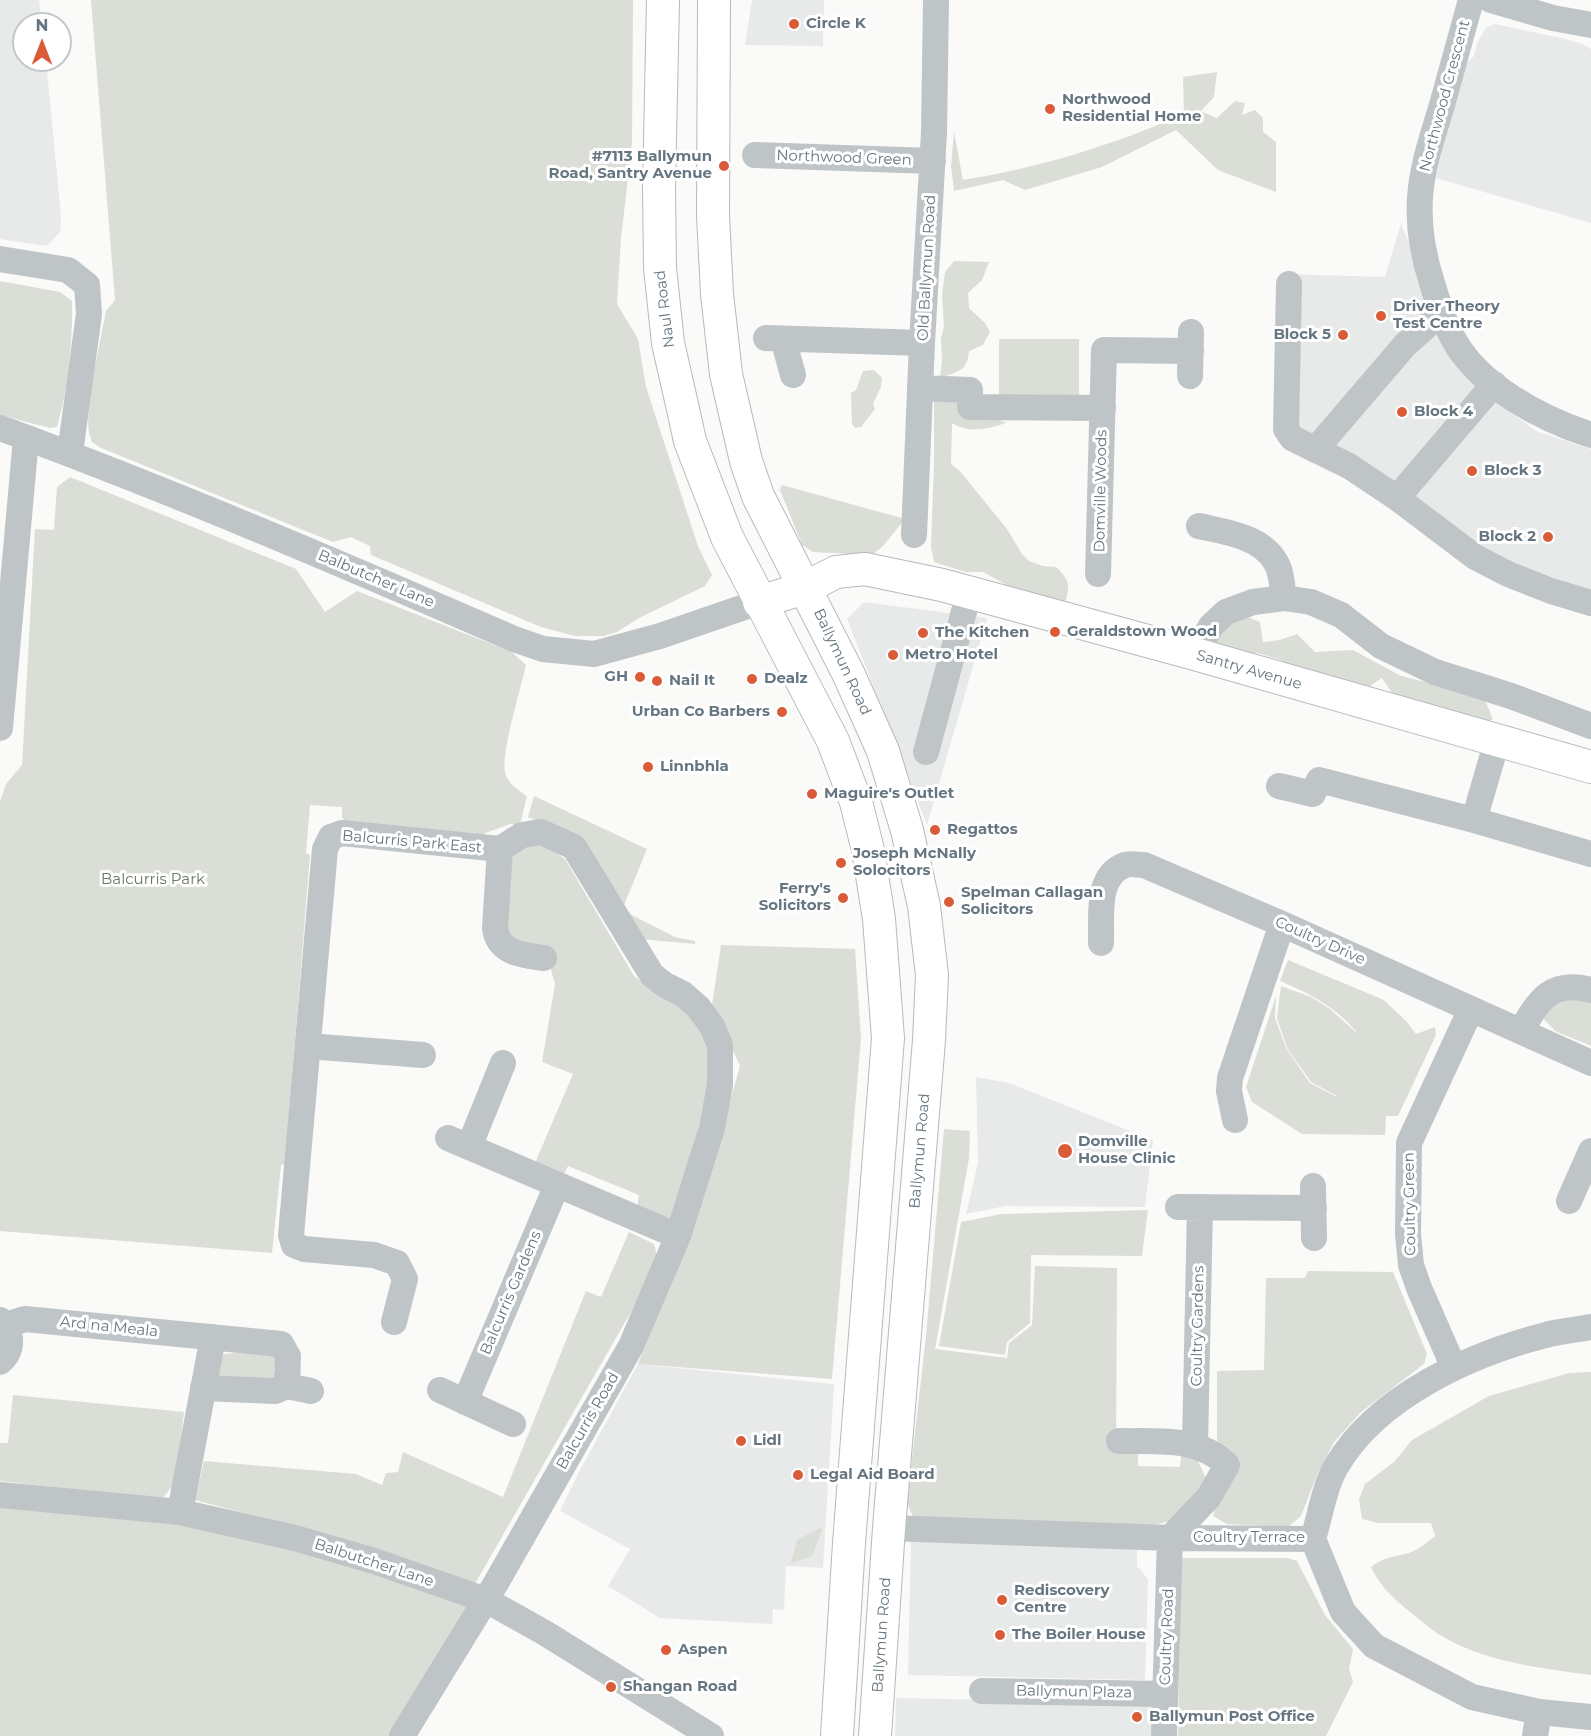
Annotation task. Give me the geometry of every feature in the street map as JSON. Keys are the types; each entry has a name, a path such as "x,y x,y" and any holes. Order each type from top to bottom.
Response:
{"main road":[{"name":"Naul Road","path":"663,0 658,187 660,268 668,343 690,441 727,537 759,602"},
{"path":"714,0 713,216 717,294 726,374 746,461 758,496 805,588 759,602 833,741 856,802 868,850 879,919 887,1026 882,1130 849,1543 837,1736"},
{"name":"Santry Avenue","path":"805,588 834,595 906,579 942,585 1195,654 1591,767"},
{"name":"Ballymun Road","path":"805,588 849,675 883,751 907,830 924,906 932,975 930,1040 889,1528 875,1736"}],"street":[{"name":"Old Ballymun Road","path":"914,535 933,161 936,0"},
{"name":"Northwood Crescent","path":"1471,0 1426,159 1420,197 1420,230 1427,267 1441,313 1454,340 1471,363 1494,384 1527,408 1562,426 1591,435"},
{"path":"1491,0 1553,18 1591,25"},
{"name":"Northwood Green","path":"755,156 933,161"},
{"path":"0,260 68,270 87,285 89,314 70,453"},
{"path":"1289,284 1286,429 1292,438 1349,466 1397,498 1475,557 1508,574 1551,591 1591,603"},
{"path":"1315,450 1405,345 1441,313"},
{"path":"793,375 775,338 922,343"},
{"name":"Domville Woods","path":"1097,574 1104,350 1191,341 1190,376"},
{"path":"1397,498 1494,384"},
{"name":"Domville Woods","path":"920,388 970,390 970,407 1102,408"},
{"name":"Balbutcher Lane","path":"0,428 70,453 235,519 514,639 543,649 594,654 660,636 759,602"},
{"path":"0,728 26,438"},
{"path":"1199,526 1250,540 1264,549 1276,561 1284,598"},
{"path":"926,752 969,592"},
{"path":"1195,654 1211,626 1226,612 1253,602 1284,598 1311,602 1341,615 1381,646 1435,672 1511,696 1591,726"},
{"path":"1474,820 1497,741"},
{"path":"1279,786 1313,794 1319,780 1474,820 1591,854"},
{"name":"Balcurris Park East","path":"394,1322 405,1279 397,1263 375,1255 303,1249 294,1245 291,1235 325,849 331,837 342,833 500,849 522,836 541,832 574,847 652,975 665,985 683,993 698,1007 712,1026 720,1045 720,1085 712,1128 678,1236"},
{"path":"500,849 496,939 505,947 522,955 544,958"},
{"name":"Coultry Drive","path":"1101,943 1102,893 1111,875 1126,865 1144,865 1282,924 1591,1063"},
{"path":"1235,1120 1229,1091 1230,1078 1282,924"},
{"path":"1521,1031 1537,1005 1551,991 1563,988 1591,990"},
{"name":"Coultry Green","path":"1454,1368 1419,1288 1412,1265 1408,1234 1409,1143 1471,1009"},
{"path":"308,1046 423,1055"},
{"path":"503,1063 458,1143 678,1236"},
{"path":"1569,1201 1591,1151"},
{"name":"Balcurris Gardens","path":"465,1402 557,1185"},
{"name":"Coultry Gardens","path":"1195,1445 1189,1207 1314,1197 1314,1238"},
{"name":"Balcurris Road","path":"402,1736 486,1600 631,1346 678,1236"},
{"name":"Ard na Meala","path":"0,1362 9,1352 11,1342 10,1334 3,1323 25,1319 281,1344 288,1356 299,1388 275,1391 203,1388"},
{"name":"Coultry Terrace","path":"889,1528 1170,1538 1313,1539 1336,1466 1368,1424 1399,1400 1454,1368 1503,1348 1547,1334 1591,1327"},
{"path":"180,1512 213,1337"},
{"path":"440,1390 513,1424"},
{"path":"1119,1441 1195,1445 1219,1457 1227,1465 1209,1497 1170,1538"},
{"name":"Balbutcher Lane","path":"0,1495 180,1512 295,1538 374,1561 486,1600 545,1633 711,1736"},
{"name":"Coultry Road","path":"1164,1736 1170,1538"},
{"path":"1313,1539 1343,1612 1374,1646 1472,1697 1537,1724 1591,1717"},
{"name":"Ballymun Plaza","path":"982,1691 1165,1694"}],"shaded area":[{"path":"0,0 39,0 40,12 12,12 12,72 47,72 61,216 60,232 47,246 0,239"},
{"name":"Circle K","path":"752,0 824,0 823,46 745,45"},
{"path":"1495,24 1557,37 1580,43 1591,49 1591,223 1436,178 1457,73 1474,56 1477,43 1486,28"},
{"path":"1401,224 1420,268 1504,407 1536,431 1591,449 1591,603 1551,591 1292,438 1282,274 1385,277"},
{"path":"864,602 987,618 927,825 847,619"},
{"name":"Domville House Clinic","path":"976,1077 1009,1083 1153,1140 1145,1207 1005,1206 966,1214 978,1163"},
{"path":"638,1364 834,1384 823,1568 786,1566 784,1610 773,1609 772,1624 660,1618 608,1586 630,1549 560,1511"},
{"path":"911,1538 1137,1543 1137,1566 1148,1579 1145,1680 908,1675"},
{"path":"896,1698 1159,1703 1158,1736 895,1736"}],"green space":[{"path":"91,0 633,0 632,143 621,238 617,304 638,339 646,387 698,546 712,575 705,586 641,617 617,632 604,636 575,636 541,627 371,555 370,546 351,537 333,542 101,448 92,442 88,421 92,381 106,311 115,300"},
{"path":"1217,72 1214,97 1201,111 1217,118 1235,101 1245,103 1242,115 1255,110 1263,118 1263,132 1276,142 1276,192 1218,170 1176,130 1102,167 1025,190 1003,180 954,191 951,166 954,132 963,180 1020,169 1130,136 1184,114 1183,77"},
{"path":"954,261 989,262 982,280 968,293 969,308 985,323 990,332 983,345 969,351 964,367 940,378 941,338 944,326 942,295 945,272"},
{"path":"0,281 60,292 72,301 69,365 57,427 50,428 0,415"},
{"path":"999,339 1079,339 1079,400 999,399"},
{"path":"874,370 882,378 881,387 873,404 875,409 861,427 855,428 852,424 851,393 856,390 863,371"},
{"path":"934,391 1006,423 985,429 972,429 952,423 951,464 959,470 1007,529 1022,554 1029,561 1043,566 1056,567 1064,576 1068,584 1068,593 1064,605 1019,592 983,572 965,572 934,562 931,547"},
{"name":"Balcurris Park","path":"70,477 296,569 325,612 357,591 512,652 526,665 509,735 505,763 508,780 527,796 520,825 510,824 480,835 346,823 342,817 342,807 310,805 306,853 310,855 285,1164 281,1165 272,1253 0,1231 0,801 6,784 22,765 35,529 54,530 57,487"},
{"path":"782,485 905,519 883,546 872,555 813,552 802,545 780,490"},
{"path":"1245,616 1260,622 1263,642 1280,640 1297,634 1315,652 1353,650 1401,676 1450,688 1486,702 1493,720 1474,721 1396,699 1382,678 1364,690 1296,671 1281,660 1257,653 1241,656 1210,646 1221,629"},
{"path":"534,796 647,849 622,909 585,843 528,817"},
{"path":"530,844 546,846 565,859 634,976 657,994 691,1008 711,1044 709,1080 680,1211 673,1218 658,1219 637,1208 639,1195 568,1166 560,1182 532,1170 573,1074 542,1062 555,984 548,959 507,943 509,862 516,853"},
{"path":"623,910 675,937 695,941 695,944 639,939"},
{"path":"721,945 855,949 861,1038 832,1379 638,1364 673,1274 717,1147 740,1066 712,1005"},
{"path":"1288,960 1384,1000 1416,1034 1435,1027 1436,1035 1398,1116 1386,1116 1385,1135 1302,1134 1252,1102 1246,1087 1276,996 1275,1018 1286,1048 1310,1083 1339,1097 1311,1082 1287,1048 1277,1018 1281,986 1311,997 1330,1009 1359,1035 1342,1017 1323,1003 1280,981"},
{"path":"1564,994 1591,1002 1591,1046 1555,1031 1543,1018 1545,1005"},
{"path":"944,1129 970,1131 969,1158 935,1349 1007,1358 1009,1343 1032,1325 1035,1266 1117,1268 1116,1454 1138,1454 1138,1466 1180,1467 1181,1456 1196,1457 1208,1482 1184,1516 1150,1527 913,1517 907,1503 926,1336"},
{"path":"1148,1210 1142,1256 1031,1255 1030,1323 1007,1342 1005,1355 939,1346 961,1222 1002,1214"},
{"path":"629,1232 654,1244 659,1263 472,1589 326,1535 195,1500 204,1461 356,1474 382,1485 386,1473 398,1472 403,1452 503,1497 586,1291 601,1297"},
{"path":"1308,1271 1393,1272 1427,1354 1424,1364 1361,1412 1334,1442 1317,1475 1301,1516 1288,1527 1227,1524 1213,1516 1217,1502 1217,1371 1264,1370 1266,1278 1305,1278"},
{"path":"269,1349 280,1361 274,1368 276,1383 207,1376 208,1356"},
{"path":"1591,1372 1591,1675 1552,1670 1494,1658 1475,1652 1440,1635 1395,1599 1384,1588 1371,1567 1385,1559 1416,1550 1426,1543 1435,1536 1431,1523 1378,1523 1362,1519 1359,1499 1365,1484 1394,1462 1412,1440 1489,1396 1569,1373"},
{"path":"13,1395 184,1412 175,1483 161,1500 0,1481 0,1443 8,1443"},
{"path":"0,1496 180,1513 485,1600 402,1736 0,1736"},
{"path":"820,1528 822,1530 812,1556 791,1563 797,1540"},
{"path":"1181,1558 1287,1558 1297,1561 1325,1615 1353,1649 1349,1669 1353,1682 1326,1736 1178,1736"}],"place":[{"name":"Circle K","path":"794,24"},
{"name":"Northwood Residential Home","path":"1050,109"},
{"name":"#7113 Ballymun Road, Santry Avenue","path":"724,166"},
{"name":"Driver Theory Test Centre","path":"1381,316"},
{"name":"Block 5","path":"1343,335"},
{"name":"Block 4","path":"1402,412"},
{"name":"Block 3","path":"1472,471"},
{"name":"Block 2","path":"1548,537"},
{"name":"Geraldstown Wood","path":"1055,632"},
{"name":"The Kitchen","path":"923,633"},
{"name":"Metro Hotel","path":"893,655"},
{"name":"GH","path":"640,677"},
{"name":"Dealz","path":"752,679"},
{"name":"Nail It","path":"657,681"},
{"name":"Urban Co Barbers","path":"782,712"},
{"name":"Linnbhla","path":"648,767"},
{"name":"Maguire's Outlet","path":"812,794"},
{"name":"Regattos","path":"935,830"},
{"name":"Joseph McNally Solocitors","path":"841,863"},
{"name":"Ferry's Solicitors","path":"843,898"},
{"name":"Spelman Callagan Solicitors","path":"949,902"},
{"name":"Domville House Clinic","path":"1065,1151"},
{"name":"Lidl","path":"741,1441"},
{"name":"Legal Aid Board","path":"798,1475"},
{"name":"Rediscovery Centre","path":"1002,1600"},
{"name":"The Boiler House","path":"1000,1635"},
{"name":"Aspen","path":"666,1650"},
{"name":"Shangan Road","path":"611,1687"},
{"name":"Ballymun Post Office","path":"1137,1717"}]}
